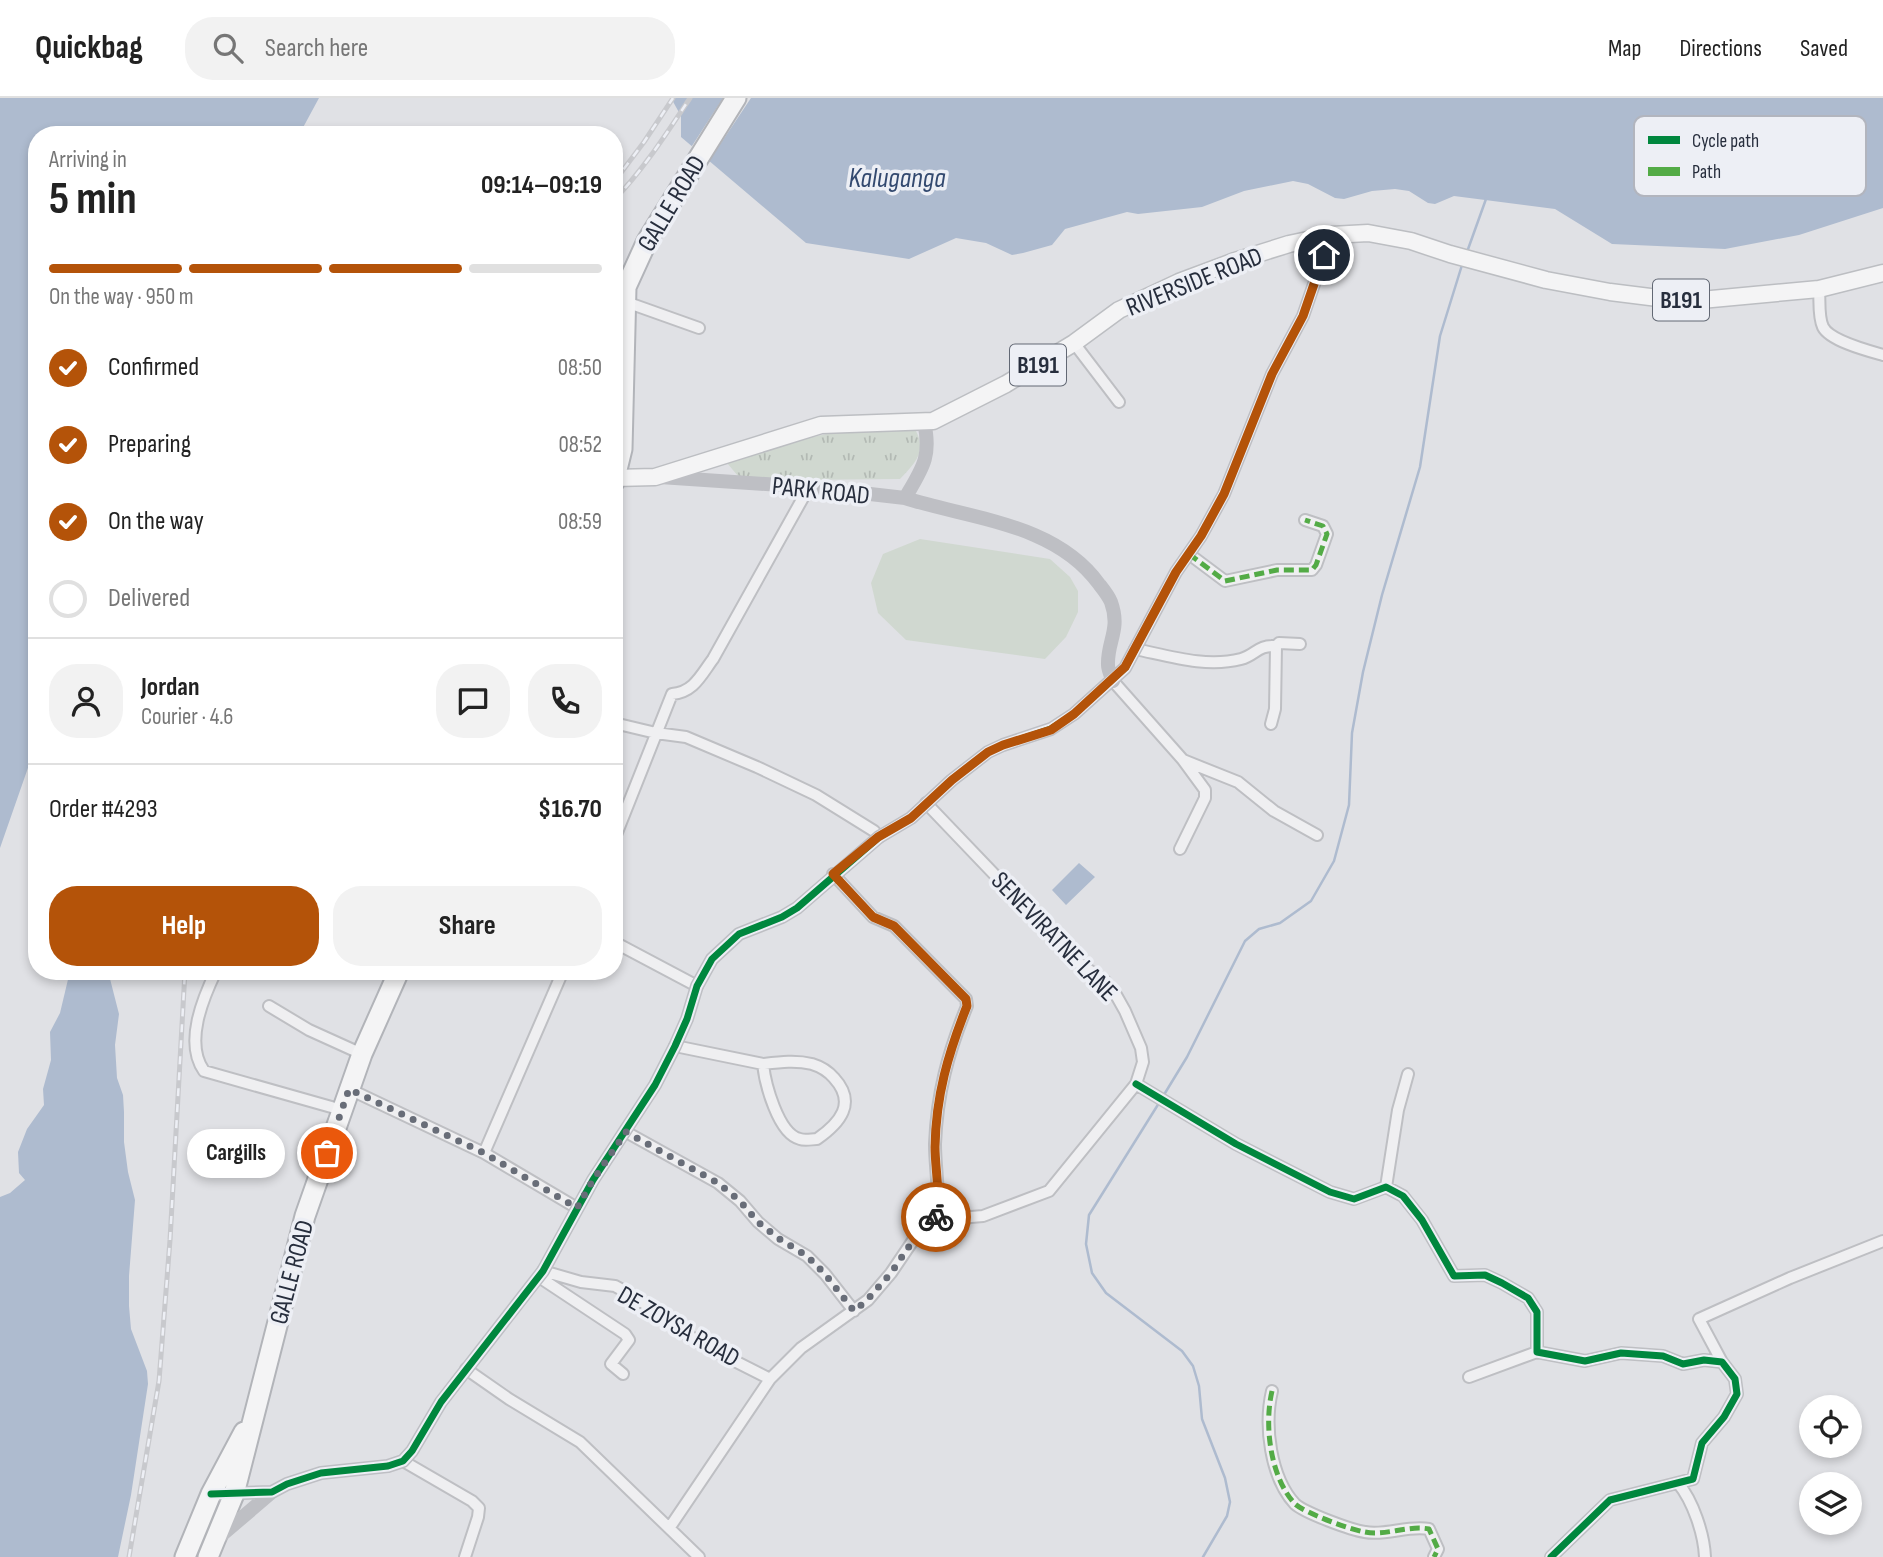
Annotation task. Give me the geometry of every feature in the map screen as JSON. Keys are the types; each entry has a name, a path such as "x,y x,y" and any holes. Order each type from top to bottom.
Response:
{"highway":[{"name":"GALLE ROAD","path":"623,352 626,287 636,263 681,183 736,98"},
{"name":"GALLE ROAD","path":"212,1549 234,1494 305,1216 349,1089 395,980"},
{"name":"GALLE ROAD","path":"185,1557 211,1494 234,1448 252,1420"}],"main road":[{"name":"RIVERSIDE ROAD","path":"623,479 655,477 821,425 933,421 1006,384 1074,343 1119,310 1179,282 1236,261 1289,244 1331,235 1368,233 1411,241 1450,254 1559,282 1674,300 1819,289 1883,272"}],"street":[{"path":"212,1549 272,1492 287,1484 321,1473 388,1466 403,1461 412,1451 441,1402 541,1274 593,1180 626,1132 675,1046 697,986 712,959 739,934 797,908 878,837 911,818 988,752 1051,730 1113,681 1125,667 1176,572 1201,536 1224,494 1272,374 1303,316 1331,235"},
{"path":"1819,289 1822,326 1827,333 1883,355"},
{"path":"626,302 699,328"},
{"path":"1074,343 1119,402"},
{"name":"PARK ROAD","path":"655,477 905,498 928,452 924,422"},
{"path":"623,817 672,694 684,693 694,685 713,659 808,488"},
{"path":"905,498 944,511 1010,525 1045,540 1078,559 1089,570 1110,600 1116,625 1108,666 1113,681 1183,760 1205,790 1205,798 1180,849"},
{"path":"1189,554 1225,581 1269,570 1312,569 1316,565 1327,534 1323,526 1305,520"},
{"path":"1135,649 1179,660 1208,661 1240,660 1264,645 1300,644"},
{"path":"1271,724 1275,709 1276,646"},
{"path":"623,725 686,737 757,767 816,794 874,831 878,837"},
{"path":"1183,760 1238,782 1274,811 1317,835"},
{"name":"SENEVIRATNE LANE","path":"926,803 1080,964 1105,981 1116,995 1140,1048 1143,1062 1136,1084"},
{"path":"670,1527 770,1379 801,1348 867,1300 891,1273 914,1239 935,1220 939,1205 936,1186 937,1103 949,1051 967,1006 966,999 894,926 873,917 833,874"},
{"path":"623,947 697,986"},
{"path":"212,980 199,1012 197,1061 204,1071 342,1110"},
{"path":"484,1153 559,980"},
{"path":"269,1006 309,1030 362,1055"},
{"path":"675,1046 763,1064 793,1061 826,1070 846,1095 838,1120 817,1139 800,1139 790,1135 776,1114 763,1064"},
{"path":"1386,1187 1398,1111 1408,1074"},
{"path":"935,1220 983,1216 1049,1191 1136,1084 1271,1163 1330,1192 1354,1199 1386,1187 1403,1196 1422,1220 1454,1276 1485,1275 1528,1298 1537,1312 1536,1352"},
{"path":"349,1089 484,1153 577,1208"},
{"path":"626,1132 718,1183 740,1201 758,1222 807,1256 854,1311"},
{"path":"1551,1557 1610,1500 1693,1479 1702,1443 1724,1417 1737,1394 1735,1379 1722,1362 1699,1319 1790,1278 1883,1241"},
{"path":"541,1274 625,1334 629,1340 611,1364 623,1374"},
{"name":"DE ZOYSA ROAD","path":"541,1274 615,1286 701,1344 770,1379"},
{"path":"1469,1377 1536,1352 1586,1361 1621,1353 1663,1356 1683,1364 1704,1360 1722,1362"},
{"path":"466,1369 580,1442 699,1557"},
{"path":"1272,1391 1270,1427 1274,1463 1294,1503 1308,1513 1363,1532 1421,1528 1429,1530 1438,1549 1434,1557"},
{"path":"403,1461 472,1501 479,1508 465,1557"},
{"path":"1678,1483 1686,1493 1704,1544 1705,1557"},
{"path":"211,1494 272,1492"}],"green space":[{"path":"893,429 916,431 920,446 917,458 900,479 788,480 738,476 727,463 737,454 831,433"},
{"path":"920,539 1050,559 1070,577 1078,591 1078,612 1066,637 1045,659 906,640 878,613 871,583 883,554"}],"water":[{"path":"0,98 319,98 304,126 28,126 28,768 0,848"},
{"name":"Kaluganga","path":"671,98 1883,98 1883,208 1799,235 1725,249 1612,244 1555,209 1454,196 1435,204 1428,203 1409,191 1395,189 1372,191 1344,199 1335,198 1308,184 1293,181 1244,191 1202,207 1138,214 1127,212 1065,229 1052,245 1023,253 1012,255 986,243 956,238 909,259 806,243 681,137 681,116"},
{"path":"1079,863 1095,877 1066,905 1052,890"},
{"path":"68,980 110,980 119,1014 115,1045 117,1078 123,1095 124,1142 135,1200 129,1276 131,1329 147,1371 148,1384 131,1495 118,1557 0,1557 0,1197 10,1193 25,1180 19,1173 18,1152 27,1129 44,1105 43,1089 51,1060 50,1032 60,1013"}],"pier":[{"path":"723,98 751,98 707,164 690,149"}],"waterway":[{"path":"1467,252 1486,199"},
{"path":"1162,1098 1187,1057 1245,941 1259,929 1280,923 1311,901 1334,861 1349,805 1352,733 1363,672 1382,595 1420,467 1440,336 1462,265"},
{"path":"1159,1103 1089,1215 1086,1244 1092,1273 1106,1293 1182,1351 1193,1366 1199,1386 1202,1419 1225,1478 1230,1502 1227,1516 1203,1557"}],"railway":[{"path":"623,170 673,98"},
{"path":"623,190 645,164 690,98"},
{"path":"129,1557 159,1381 184,980"}],"marked path":[{"path":"1189,554 1225,581 1277,570 1312,570 1327,534 1323,526 1305,520"},
{"path":"1272,1391 1269,1419 1271,1450 1280,1480 1295,1504 1328,1521 1365,1532 1429,1529 1438,1549 1434,1557"}],"cycle path":[{"path":"211,1494 272,1492 321,1473 388,1466 403,1461 412,1451 441,1402 543,1271 593,1180 655,1085 687,1019 697,986 712,959 739,934 797,908 879,837 911,818 952,780 988,752 1051,729 1074,714 1125,668 1176,572 1201,536 1224,494 1272,374 1303,316 1331,235"},
{"path":"1136,1084 1236,1144 1330,1192 1354,1199 1386,1187 1403,1196 1422,1220 1454,1276 1485,1275 1528,1298 1537,1312 1537,1352 1585,1361 1621,1353 1663,1356 1683,1364 1704,1360 1722,1362 1735,1379 1737,1394 1724,1417 1702,1443 1693,1479 1610,1500 1551,1557"}],"way so far":[{"path":"327,1153 349,1089 484,1153 577,1208 626,1132 718,1183 740,1201 758,1222 807,1256 854,1311 891,1273 914,1239 936,1217"}],"place":[{"name":"Cargills","path":"327,1153"}],"route":[{"path":"936,1217 939,1205 935,1147 937,1103 949,1051 967,1006 966,999 894,926 873,917 833,874 878,837 911,818 952,780 988,752 1051,730 1113,681 1125,667 1176,572 1201,536 1224,494 1272,374 1303,316 1324,255"}]}
